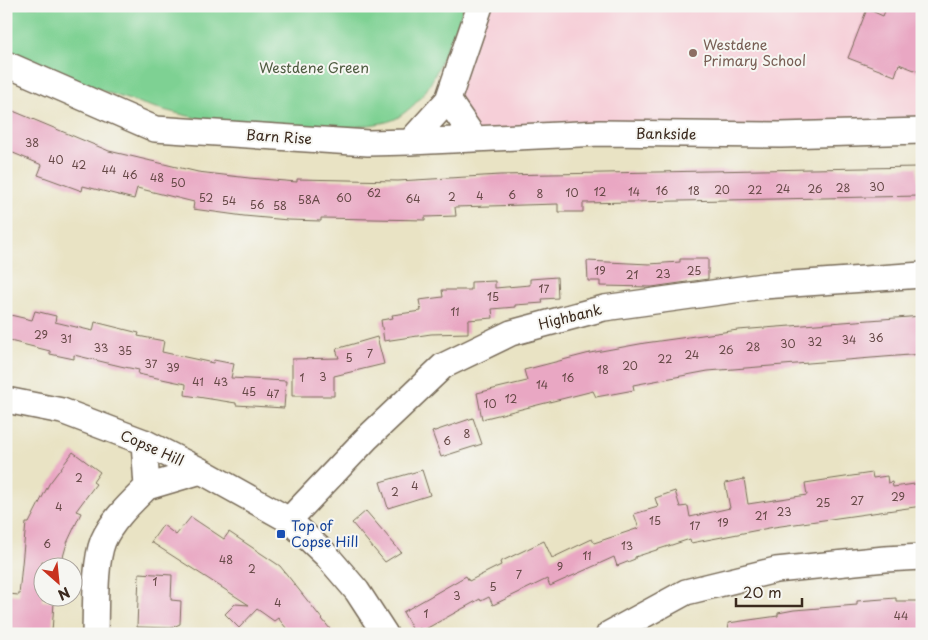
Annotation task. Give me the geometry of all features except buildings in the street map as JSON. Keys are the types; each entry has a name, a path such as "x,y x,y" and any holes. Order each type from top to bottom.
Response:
{"street":[{"path":"410,142 448,100 480,6"},
{"name":"Barn Rise","path":"6,64 156,129 368,142 410,142"},
{"path":"448,100 474,138"},
{"name":"Bankside","path":"410,142 600,133 781,135 922,131"},
{"name":"Highbank","path":"289,520 367,438 443,366 511,333 604,308 763,286 922,275"},
{"name":"Copse Hill","path":"6,400 62,411 144,442 289,520 327,556 357,591 385,634"},
{"path":"144,442 147,486"},
{"path":"95,634 98,571 103,541 122,512 147,486 201,471"},
{"path":"609,634 686,592 776,570 922,557"}],"shaded area":[{"name":"Westdene Primary School","path":"480,6 922,6 922,131 474,138 448,100"}],"green space":[{"name":"Westdene Green","path":"6,6 463,6 433,79 422,96 407,111 397,118 382,123 309,130 265,128 175,113 88,85 46,68 6,50"}],"place":[{"name":"Westdene Primary School","path":"693,53"},
{"name":"Top of Copse Hill","path":"281,534"}]}
